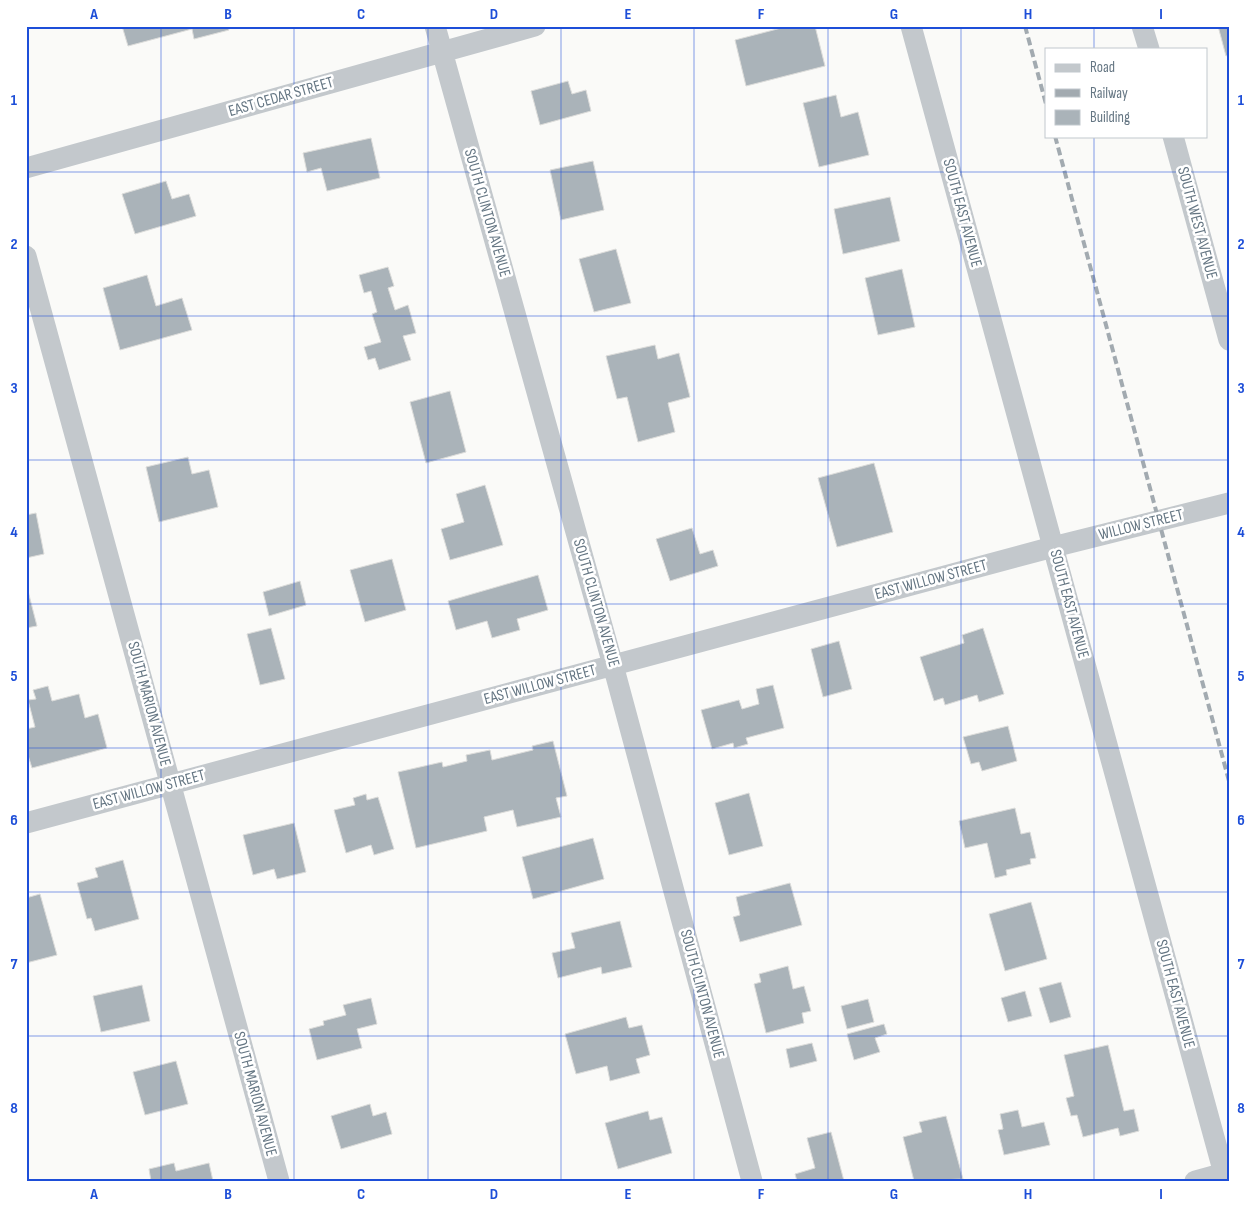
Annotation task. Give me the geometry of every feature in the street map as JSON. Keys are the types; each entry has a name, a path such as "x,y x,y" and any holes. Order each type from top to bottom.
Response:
{"street":[{"name":"SOUTH CLINTON AVENUE","path":"435,26 613,665 752,1181"},
{"name":"EAST CEDAR STREET","path":"26,168 535,26"},
{"name":"SOUTH EAST AVENUE","path":"911,26 1225,1177"},
{"path":"1142,26 1149,48"},
{"name":"SOUTH WEST AVENUE","path":"1174,138 1229,340"},
{"name":"SOUTH MARION AVENUE","path":"26,256 279,1181"},
{"name":"WILLOW STREET","path":"1053,547 1229,503"},
{"name":"EAST WILLOW STREET","path":"26,823 1053,547"},
{"path":"1195,1181 1225,1177"}],"building":[{"path":"122,26 228,26 229,30 194,39 192,29 128,46"},
{"path":"789,26 815,26 825,66 746,86 735,40"},
{"path":"1218,26 1229,26 1229,55 1226,56"},
{"path":"568,81 572,94 586,90 591,111 540,125 531,91"},
{"path":"836,95 841,117 858,112 869,155 819,167 803,103"},
{"path":"371,138 380,178 327,191 321,168 307,172 303,153"},
{"path":"593,161 604,210 561,220 550,170"},
{"path":"166,181 172,199 189,194 196,216 135,234 122,194"},
{"path":"890,197 900,241 843,254 834,209"},
{"path":"616,249 631,303 594,312 579,259"},
{"path":"388,267 394,286 388,288 395,310 408,305 416,333 403,336 411,360 379,370 375,358 368,360 364,347 381,342 372,314 377,312 371,291 364,293 359,275"},
{"path":"902,269 915,327 878,335 865,278"},
{"path":"147,275 156,306 182,298 192,330 120,350 103,288"},
{"path":"655,345 658,359 679,353 690,397 668,403 675,432 638,442 627,397 617,399 606,356"},
{"path":"450,391 466,452 426,463 410,402"},
{"path":"188,457 192,474 209,470 218,507 159,522 146,467"},
{"path":"874,463 893,532 837,547 818,478"},
{"path":"485,485 503,545 450,560 441,529 464,522 456,494"},
{"path":"36,513 44,554 26,558 26,515"},
{"path":"692,528 700,554 713,550 718,566 670,581 656,539"},
{"path":"392,559 406,610 365,622 350,570"},
{"path":"538,575 548,610 517,619 520,630 492,638 487,621 456,630 448,601"},
{"path":"300,581 306,605 269,616 263,592"},
{"path":"28,591 37,626 26,628 26,592"},
{"path":"271,628 285,679 260,685 247,634"},
{"path":"983,628 1004,694 979,702 977,695 945,705 943,698 934,701 920,657 964,643 962,635"},
{"path":"839,641 852,689 823,697 811,649"},
{"path":"773,685 784,728 746,738 748,744 734,748 733,743 712,749 701,710 739,700 742,709 759,704 756,689"},
{"path":"48,686 52,701 79,694 85,718 98,714 107,748 32,768 26,749 26,729 35,727 28,700 36,699 33,690"},
{"path":"1008,726 1017,761 982,771 979,762 971,764 963,737"},
{"path":"553,741 567,796 556,798 561,817 517,827 513,810 484,817 487,831 416,848 398,772 442,762 443,767 467,761 466,755 490,750 492,760 533,750 532,746"},
{"path":"749,793 763,846 729,855 715,803"},
{"path":"366,794 367,800 378,797 394,849 374,855 371,845 346,853 334,810 355,805 353,798"},
{"path":"1015,808 1021,834 1030,832 1036,858 1030,859 1031,864 1006,870 1007,875 995,878 987,843 965,848 959,821"},
{"path":"294,823 306,872 277,879 274,869 253,875 243,835"},
{"path":"593,838 604,879 533,899 522,857"},
{"path":"123,860 139,919 95,931 91,918 87,919 77,883 98,877 95,868"},
{"path":"790,883 802,925 740,942 733,917 740,915 736,897"},
{"path":"40,894 57,955 26,963 26,898"},
{"path":"1031,902 1047,959 1005,971 989,914"},
{"path":"620,921 632,967 602,974 601,967 558,978 552,953 575,948 571,933"},
{"path":"788,966 793,989 804,986 811,1011 802,1013 804,1023 766,1033 754,984 761,982 759,974"},
{"path":"1061,982 1071,1017 1050,1023 1039,988"},
{"path":"142,985 150,1021 101,1032 93,996"},
{"path":"1025,991 1032,1016 1008,1022 1001,998"},
{"path":"371,998 377,1024 357,1029 362,1048 317,1060 309,1029 324,1025 323,1021 346,1015 343,1005"},
{"path":"868,999 874,1022 847,1029 841,1006"},
{"path":"626,1017 629,1028 642,1025 650,1055 636,1059 640,1073 610,1081 607,1066 576,1074 565,1034"},
{"path":"884,1024 887,1034 875,1038 880,1052 854,1060 847,1034"},
{"path":"812,1043 817,1061 790,1068 786,1049"},
{"path":"1108,1045 1124,1111 1134,1109 1139,1131 1120,1136 1118,1128 1083,1137 1077,1115 1071,1116 1066,1098 1074,1096 1064,1055"},
{"path":"176,1061 188,1104 145,1115 133,1072"},
{"path":"370,1104 373,1116 386,1112 392,1134 341,1149 331,1116"},
{"path":"1018,1110 1022,1127 1044,1122 1050,1145 1004,1155 998,1130 1003,1129 1000,1114"},
{"path":"648,1111 650,1120 662,1117 672,1153 618,1169 605,1123"},
{"path":"946,1116 963,1179 914,1181 903,1137 922,1132 919,1122"},
{"path":"831,1132 844,1181 797,1181 795,1174 815,1168 807,1138"},
{"path":"174,1163 176,1171 209,1163 213,1181 151,1181 149,1169"}],"railway":[{"path":"1025,26 1045,100"},
{"path":"1056,138 1229,781"}]}
